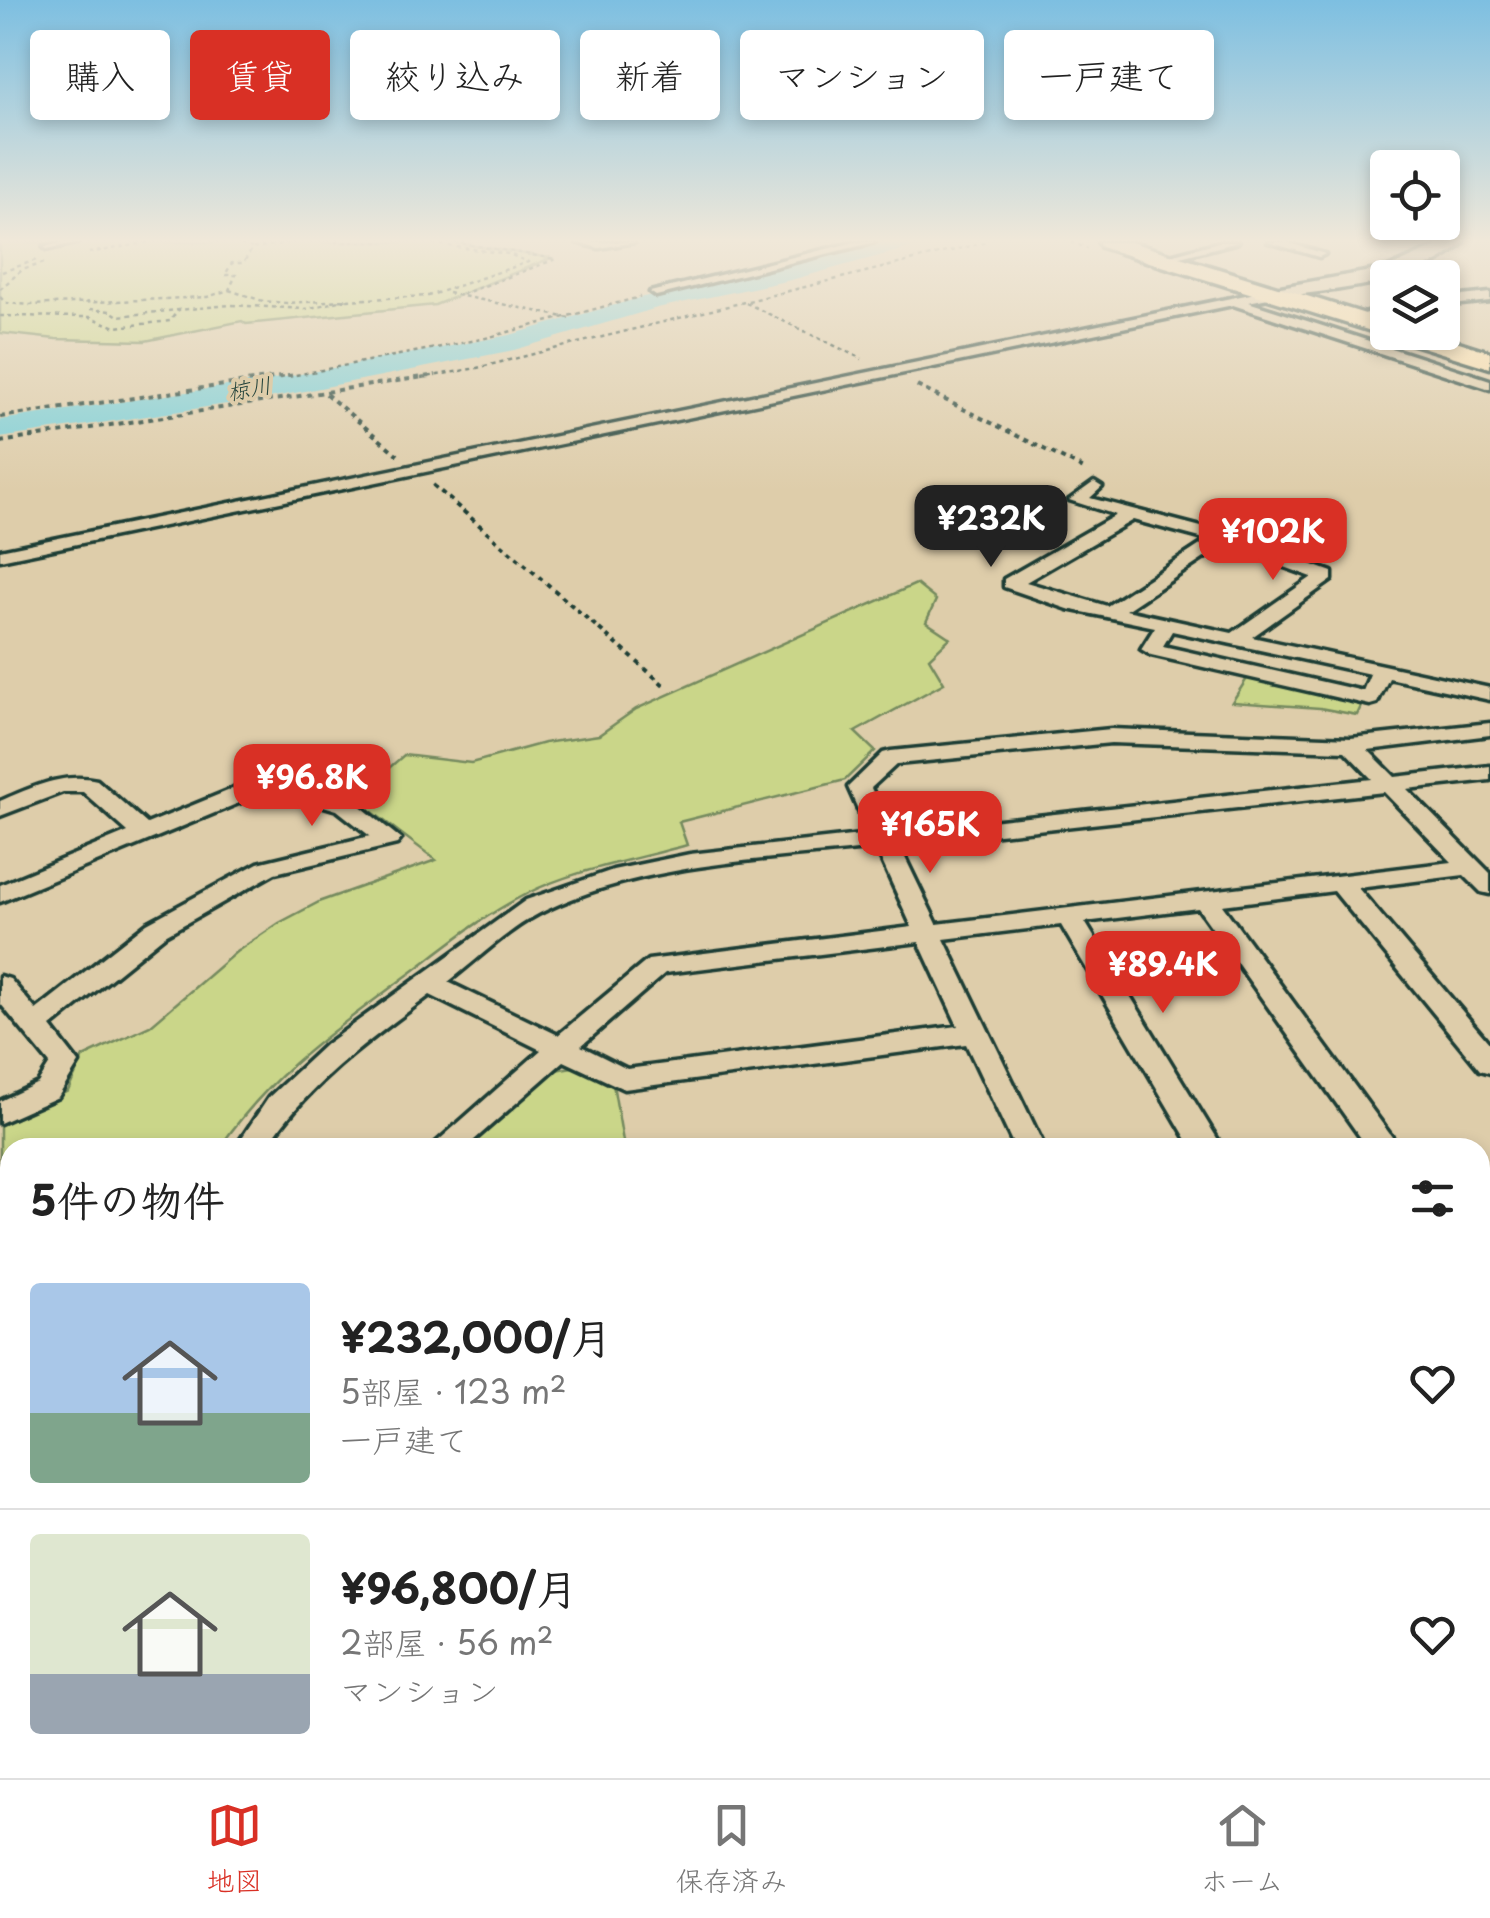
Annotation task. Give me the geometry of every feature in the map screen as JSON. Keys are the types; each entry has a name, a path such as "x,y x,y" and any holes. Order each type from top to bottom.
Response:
{"highway":[{"path":"1458,350 1490,360"}],"street":[{"path":"0,555 1121,325"},
{"path":"1305,325 1490,385"},
{"path":"1089,478 1077,500 1222,538 1326,576 1236,639"},
{"path":"1129,515 1012,582 1076,605 1490,694"},
{"path":"1110,612 1222,538"},
{"path":"1166,625 1150,650 1370,699 1382,671"},
{"path":"1025,1138 858,787 891,758 1111,736 1351,745 1490,729"},
{"path":"1351,745 1490,887"},
{"path":"257,1138 279,1104 302,1081 426,982 534,905 588,884 690,862 1490,773"},
{"path":"0,894 238,795 258,780 345,806 390,839 267,868 156,929 34,1026"},
{"path":"0,809 60,785 88,785 144,834"},
{"path":"455,1138 657,966 1470,866"},
{"path":"1340,883 1490,1063"},
{"path":"1205,900 1378,1138"},
{"path":"1068,915 1202,1138"},
{"path":"426,982 624,1079 976,1033"},
{"path":"0,985 65,1063 48,1090 0,1114"}],"path":[{"path":"100,325 145,325"},
{"path":"0,417 291,376 499,338 547,325"},
{"path":"0,442 508,361 651,325"},
{"path":"792,325 891,372 1089,478"},
{"path":"325,393 665,686"}],"green space":[{"path":"0,325 223,325 145,341 0,333"},
{"path":"916,584 936,600 926,622 950,638 929,658 944,683 855,732 875,751 845,780 679,822 687,845 565,878 510,903 449,944 305,1054 261,1096 227,1138 0,1138 0,1125 68,1091 83,1057 150,1026 236,952 279,923 321,901 436,860 354,798 404,755 471,763 544,743 599,735 636,709"},
{"path":"1248,677 1363,702 1357,715 1320,708 1232,702"},
{"path":"578,1066 613,1084 622,1138 479,1138 555,1070"}],"waterway":[{"name":"椋川","path":"0,429 274,388 514,342 573,325"}]}
